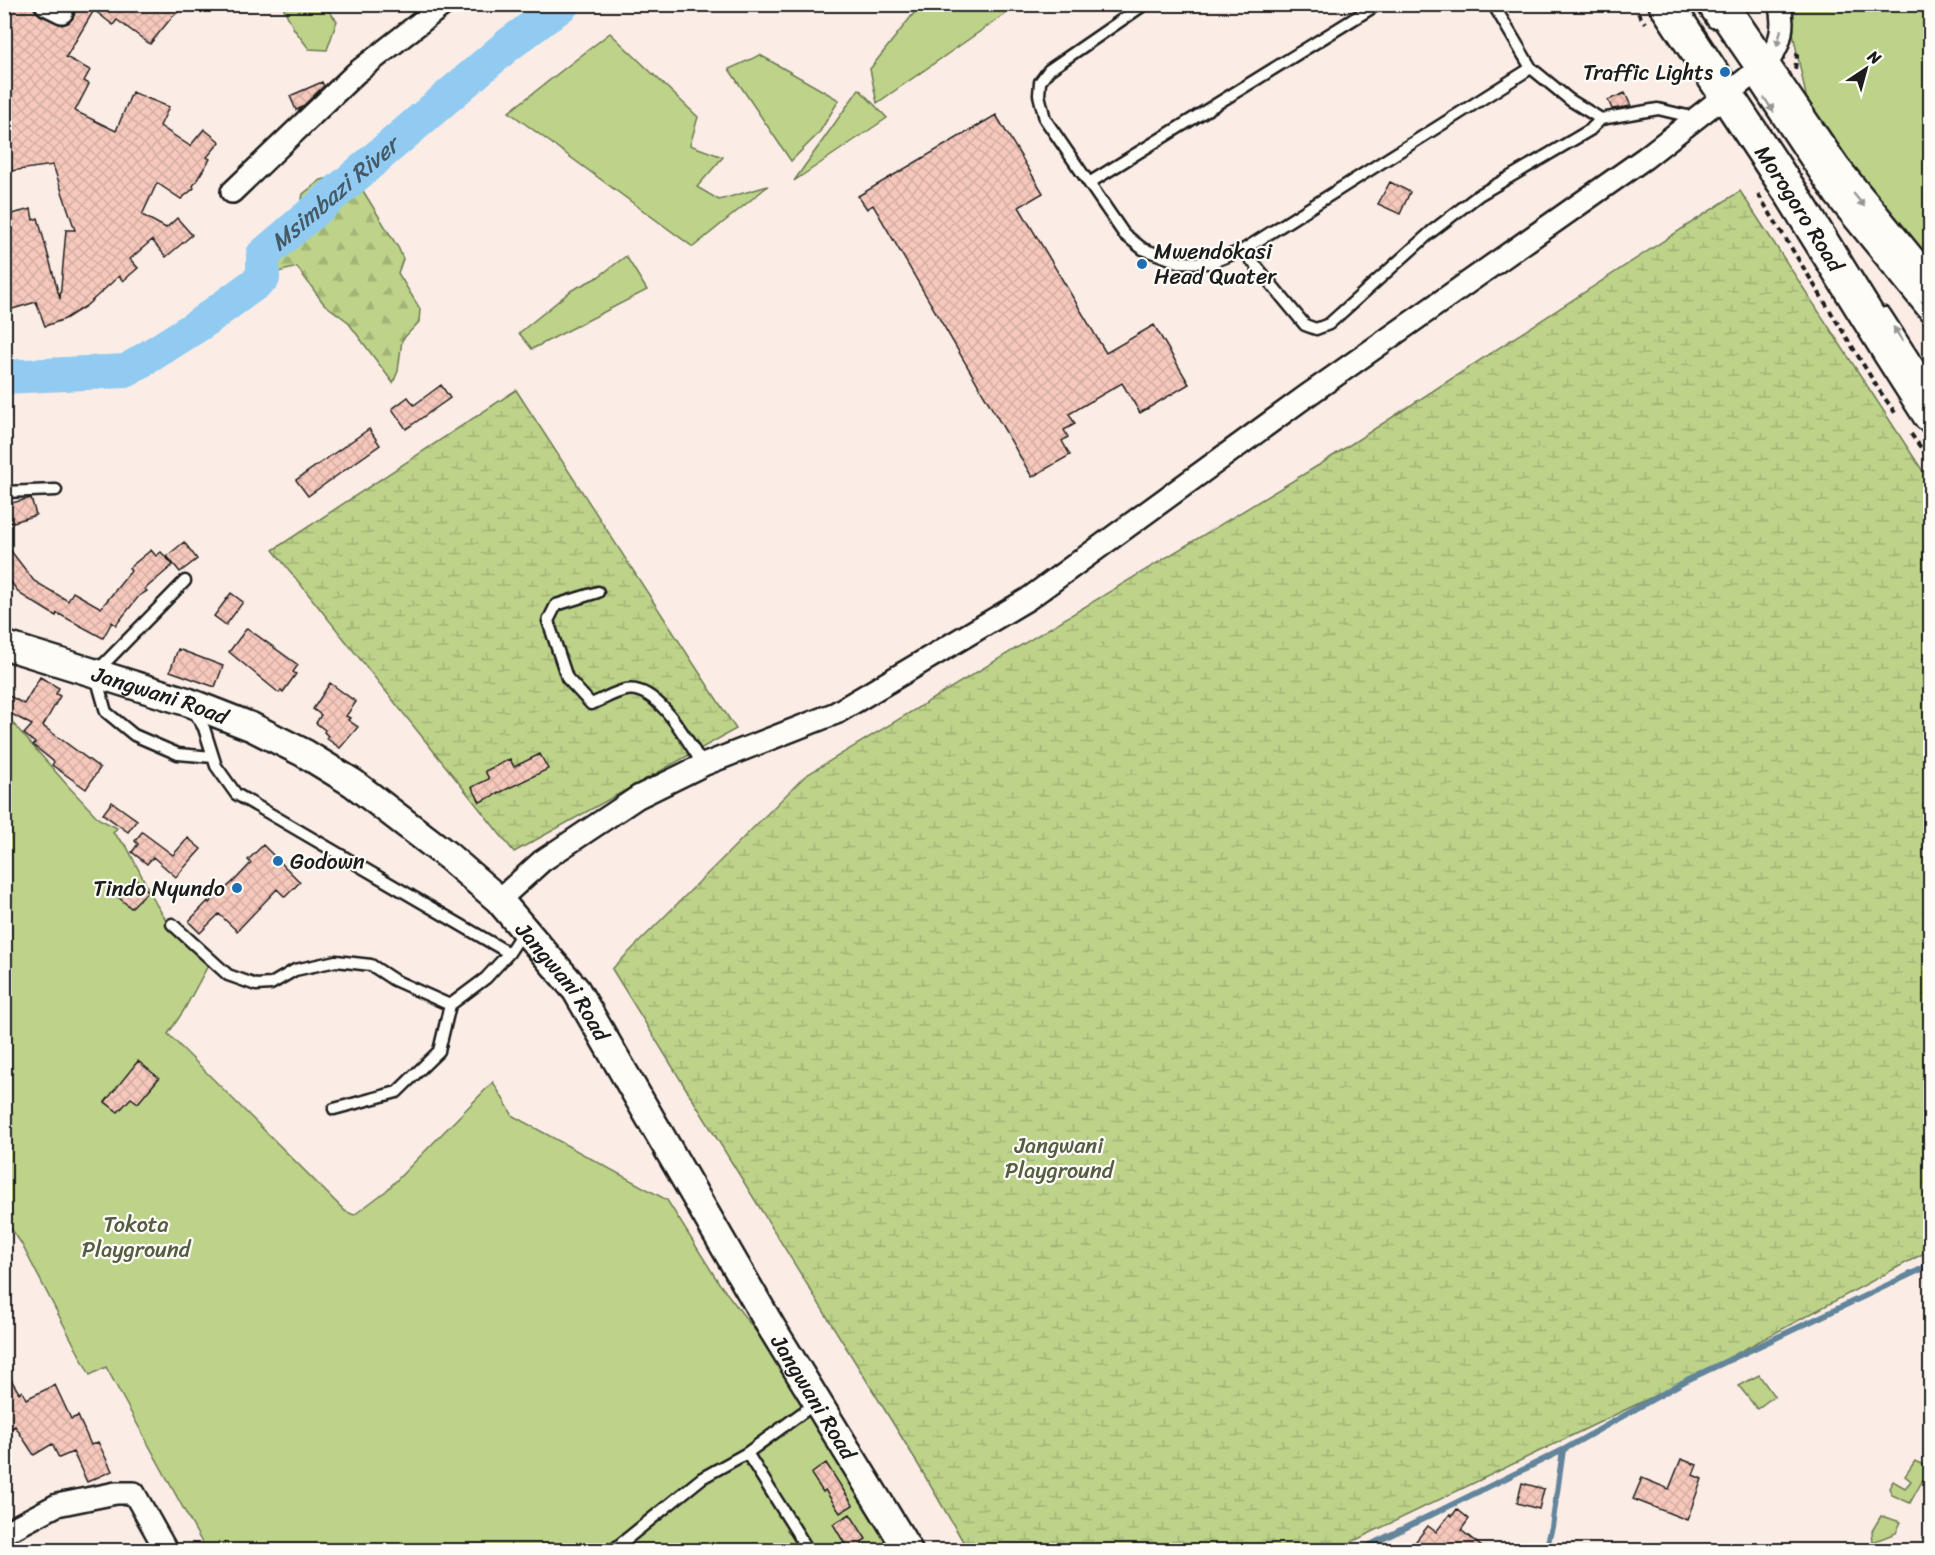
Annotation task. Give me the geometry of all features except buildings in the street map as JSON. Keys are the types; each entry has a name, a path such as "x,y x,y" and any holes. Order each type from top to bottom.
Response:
{"highway":[{"name":"Morogoro Road","path":"1656,14 1742,80 1834,170 1930,287"},
{"name":"Morogoro Road","path":"1718,16 1742,80 1918,420"}],"street":[{"path":"232,192 356,73 444,4"},
{"path":"499,900 542,861 638,797 703,765 836,713 1028,599 1295,404 1617,177 1696,118 1778,47 1783,17 1779,4"},
{"name":"Jangwani Road","path":"4,645 188,702 252,727 304,753 353,783 448,856 499,900 576,990 770,1325 908,1551"},
{"path":"4,1533 57,1505 116,1492 134,1493 166,1551"}],"lane":[{"path":"1145,4 1049,70 1040,82 1039,95 1045,118 1124,234 1143,249 1179,262 1210,263 1243,250 1531,68"},
{"path":"1089,183 1378,4"},
{"path":"1493,4 1531,68 1570,100 1601,119"},
{"name":"Morogoro Road","path":"1701,4 1718,16"},
{"name":"Morogoro Road","path":"1742,80 1831,199 1930,320"},
{"path":"1243,250 1305,325 1316,329 1329,324 1431,232 1479,195 1590,130 1601,119 1658,109 1696,118"},
{"path":"1879,304 1930,383"},
{"path":"4,492 56,490"},
{"path":"185,581 95,673 106,712 134,735 178,754 213,757"},
{"path":"598,592 556,605 548,621 567,678 591,704 627,690 643,693 665,708 703,765"},
{"path":"188,702 204,728 216,766 236,794 509,953"},
{"path":"172,924 228,975 256,985 272,984 295,970 336,961 371,965 394,980 450,1005"},
{"path":"334,1109 397,1092 439,1051 450,1005 486,978 509,953 524,929"},
{"path":"613,1551 702,1478 747,1452 817,1401"},
{"path":"747,1452 808,1551"}],"path":[{"path":"1632,4 1656,14"},
{"path":"1752,184 1879,390 1899,417"},
{"path":"1918,420 1930,460"}],"green space":[{"path":"921,4 1018,5 877,103 870,69"},
{"path":"282,5 324,5 337,21 327,50 309,49 294,29"},
{"path":"1780,5 1930,5 1930,277 1816,144 1789,14"},
{"path":"610,33 698,117 690,145 723,157 697,187 719,200 768,186 693,247 509,112"},
{"path":"760,55 839,100 819,133 791,161 729,69"},
{"path":"859,89 887,118 794,181"},
{"path":"352,173 399,249 403,259 398,273 420,309 419,322 402,340 398,371 393,383 347,321 324,304 297,267 267,275 268,259 288,249 302,233 298,218 303,194 321,180"},
{"name":"Jangwani Playground","path":"1740,191 1930,482 1930,1250 1687,1380 1335,1550 968,1550 912,1454 612,969 805,776 1319,465"},
{"path":"626,256 647,290 532,349 519,333 572,290 598,277"},
{"path":"516,390 736,729 514,852 273,550"},
{"name":"Tokota Playground","path":"11,721 99,819 117,828 113,833 127,847 156,904 174,933 211,960 168,1034 345,1211 354,1215 386,1191 493,1082 513,1116 667,1200 719,1283 773,1354 808,1394 890,1550 206,1550 106,1367 90,1375 21,1243 6,1221 4,728"},
{"path":"1759,1375 1774,1396 1757,1409 1739,1386"},
{"path":"1915,1461 1930,1467 1910,1503 1892,1495 1889,1488 1893,1481 1905,1488 1911,1481 1905,1476"},
{"path":"1881,1516 1901,1522 1896,1533 1873,1542 1872,1531"}],"waterway":[{"name":"Msimbazi River","path":"4,377 126,371 200,324 263,278 263,255 508,45 563,4"},
{"path":"1360,1550 1563,1450 1687,1380 1930,1265"},
{"path":"1546,1550 1552,1527 1563,1450"}],"place":[{"name":"Traffic Lights","path":"1725,72"},
{"name":"Mwendokasi Head Quater","path":"1142,264"},
{"name":"Godown","path":"278,861"},
{"name":"Tindo Nyundo","path":"237,888"}]}
